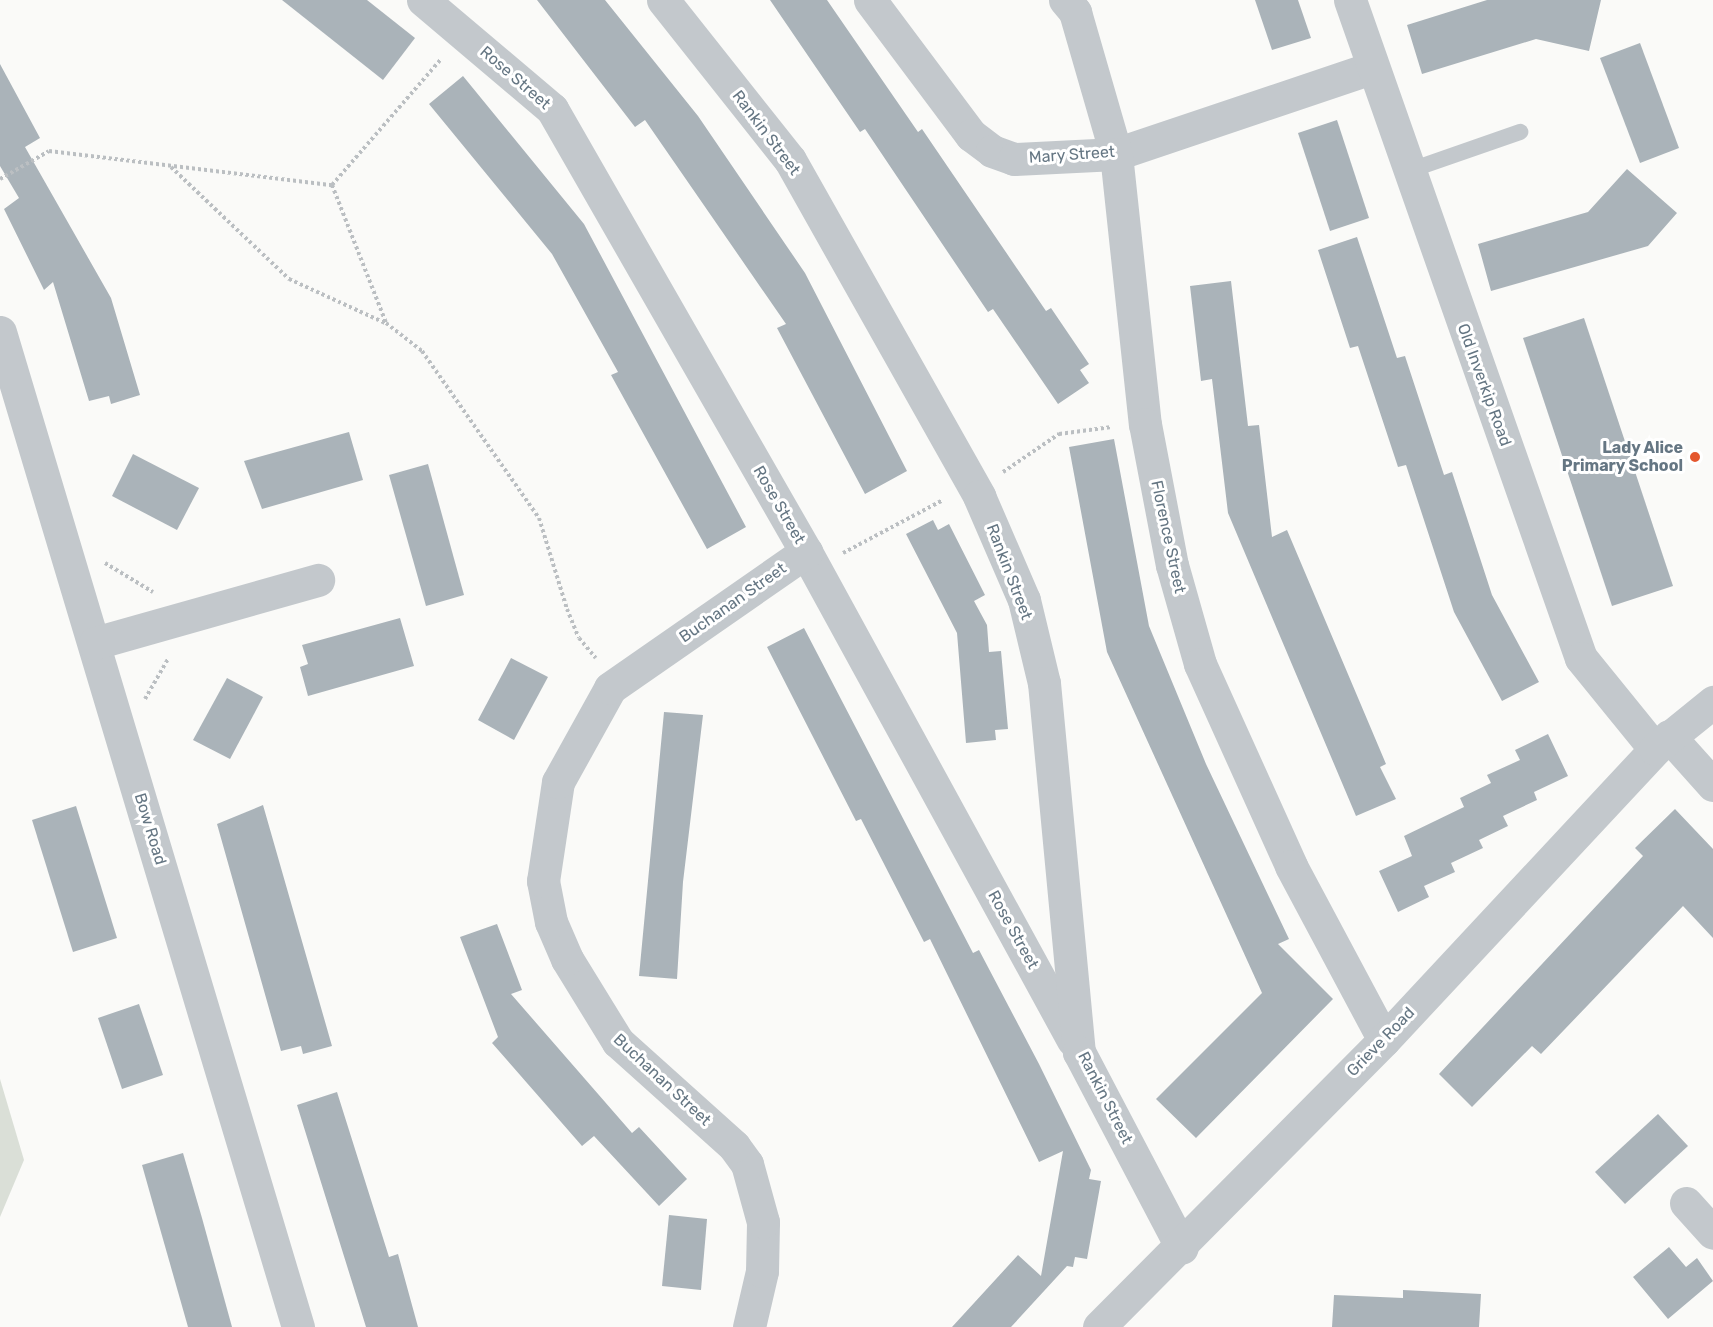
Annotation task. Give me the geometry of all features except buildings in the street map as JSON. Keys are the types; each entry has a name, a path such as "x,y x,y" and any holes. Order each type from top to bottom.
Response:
{"street":[{"name":"Rose Street","path":"423,0 552,109 811,560 1079,1052"},
{"name":"Rankin Street","path":"663,0 790,160 976,490 1024,600 1044,683 1079,1052 1182,1248"},
{"name":"Mary Street","path":"870,0 971,135 992,151 1014,159 1116,154 1371,68"},
{"name":"Florence Street","path":"1065,0 1075,12 1116,154 1145,424 1172,565 1200,664 1291,866 1384,1040"},
{"name":"Old Inverkip Road","path":"1350,0 1371,68 1581,658 1662,743 1713,785"},
{"name":"Bow Road","path":"0,332 12,412 95,643 298,1327"},
{"name":"Buchanan Street","path":"749,1327 762,1271 764,1222 747,1164 734,1146 618,1041 586,995 551,922 543,881 558,782 582,732 618,683 811,560"},
{"path":"95,643 318,580"},
{"name":"Grieve Road","path":"1099,1327 1182,1248 1384,1040 1662,743 1713,702"},
{"path":"1686,1203 1713,1233"}],"lane":[{"path":"1408,171 1520,132"}],"path":[{"path":"332,185 439,64 459,30"},
{"path":"0,179 50,151 332,185"},
{"path":"171,166 289,279 386,323 422,351 539,518 579,638 618,683"},
{"path":"332,185 386,323"},
{"path":"811,560 976,490 1059,434 1145,424"}],"shaded area":[{"path":"0,1079 24,1160 0,1217"}],"place":[{"name":"Lady Alice Primary School","path":"1695,457"}]}
